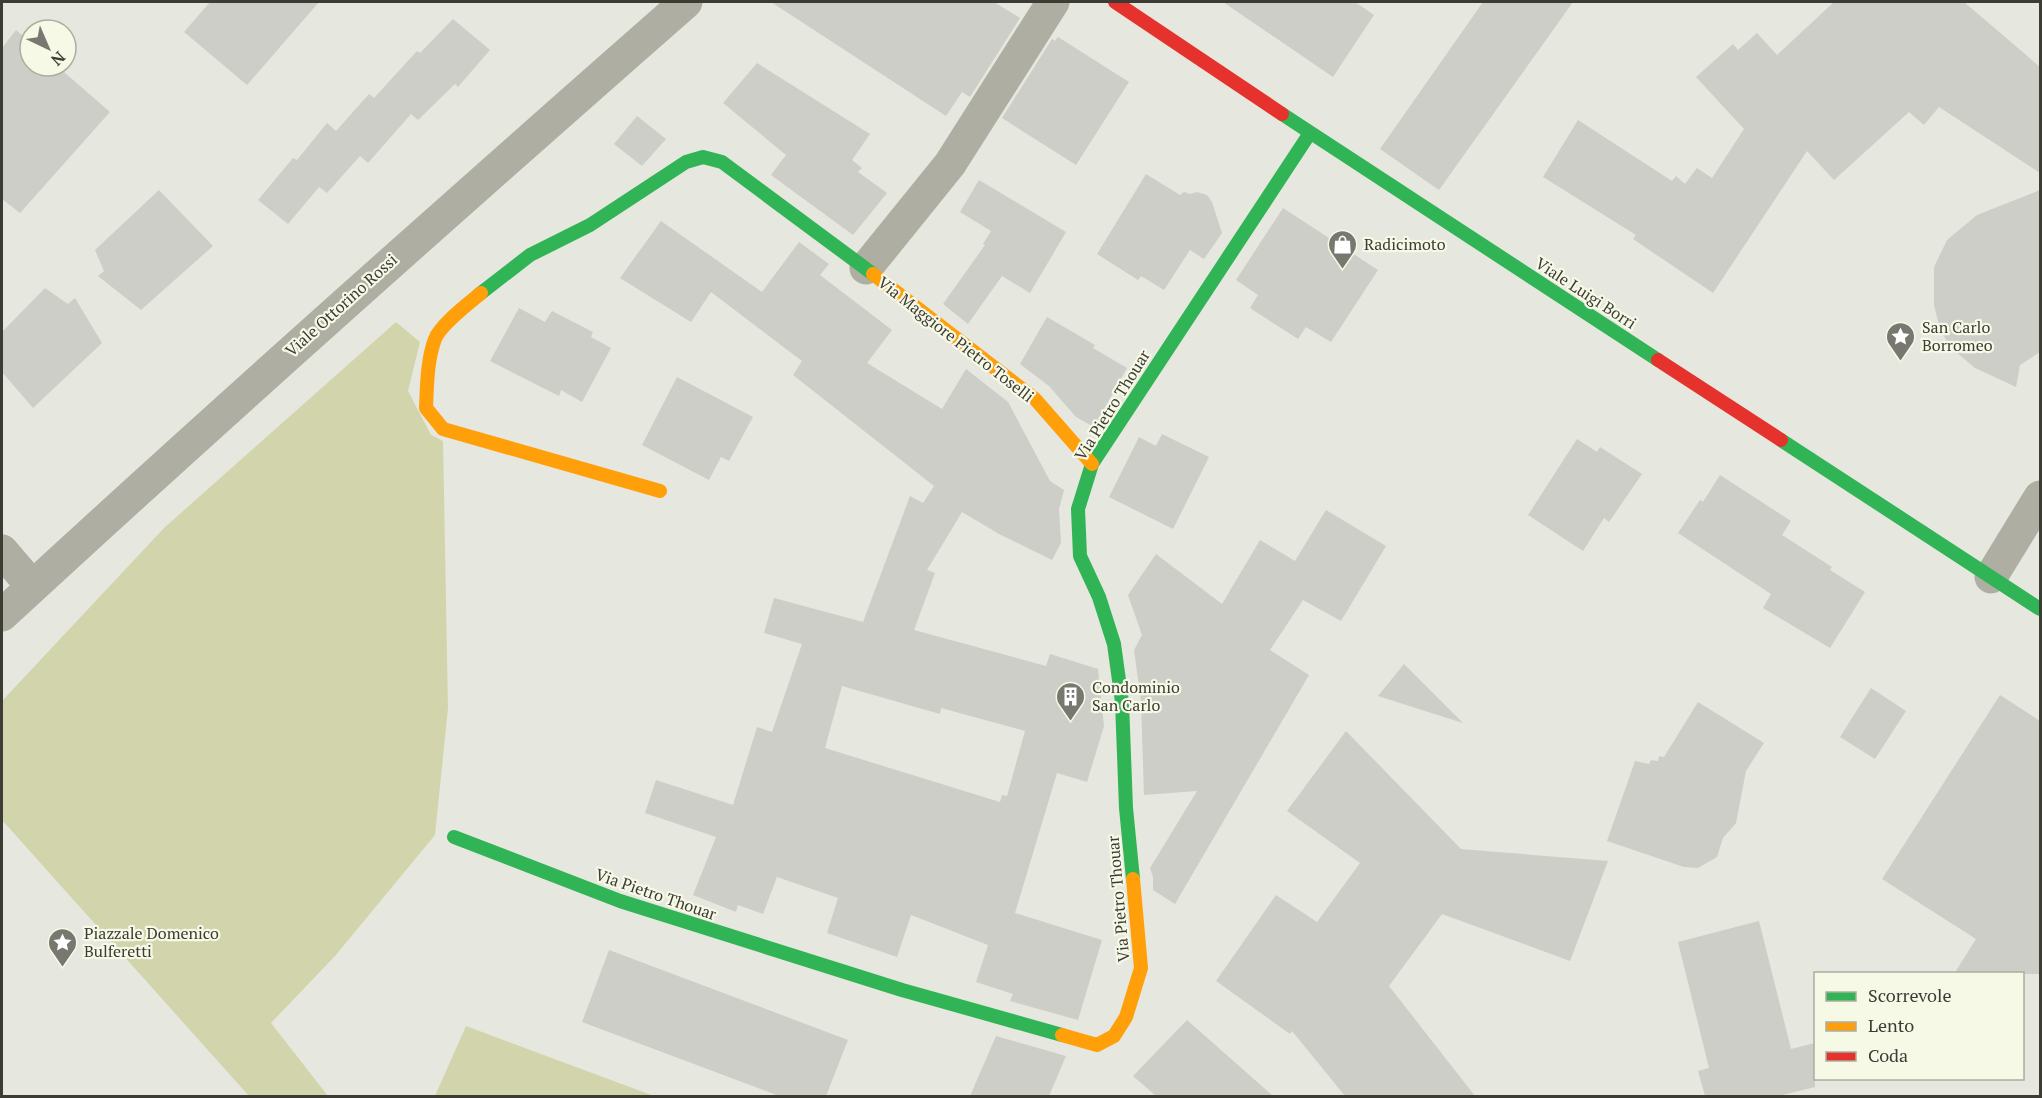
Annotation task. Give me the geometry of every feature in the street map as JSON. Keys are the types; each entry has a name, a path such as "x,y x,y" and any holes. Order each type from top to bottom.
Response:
{"street":[{"name":"Viale Ottorino Rossi","path":"2,615 69,551 355,293 686,2"},
{"name":"Via Maggiore Pietro Toselli","path":"866,268 950,164 1053,2"},
{"name":"Viale Luigi Borri","path":"1115,2 1310,133 2040,609"},
{"name":"Via Pietro Thouar","path":"454,837 620,901 902,990 1098,1045 1114,1036 1126,1017 1141,968 1126,808 1121,690 1111,634 1099,597 1080,556 1078,509 1092,464 1310,133"},
{"name":"Via Maggiore Pietro Toselli","path":"660,491 443,429 426,408 427,378 435,337 460,310 530,255 590,225 686,162 703,157 722,162 866,268 1035,399 1092,464"},
{"path":"1991,576 2040,497"},
{"path":"2,551 32,586"}],"green space":[{"path":"396,322 420,342 408,391 431,435 443,441 448,708 435,835 335,956 271,1023 328,1096 249,1096 2,820 2,701 164,528"},
{"path":"466,1026 654,1096 435,1096"}],"building":[{"path":"210,2 319,2 247,85 184,32"},
{"path":"771,2 994,2 1020,18 970,97 962,92 946,116"},
{"path":"1223,2 1355,2 1374,15 1333,77"},
{"path":"1483,2 1573,2 1439,190 1380,149"},
{"path":"1834,2 1964,2 2040,67 2040,173 1939,107 1924,125 1909,112 1834,180 1807,151 1713,293 1633,239 1636,235 1543,177 1578,120 1672,181 1676,176 1685,184 1697,168 1712,178 1744,129 1696,77 1733,44 1738,50 1757,33 1777,55"},
{"path":"453,19 490,50 458,87 455,84 418,120 411,114 368,163 360,156 327,193 319,187 288,224 258,200 293,158 297,160 327,123 336,131 369,94 374,98 417,51 420,53"},
{"path":"16,30 18,32 18,78 71,78 110,112 20,213 2,199 2,48"},
{"path":"1058,37 1129,82 1076,165 1002,118 1052,39 1055,41"},
{"path":"757,63 870,134 852,160 862,168 858,172 887,193 853,235 771,175 786,155 723,103"},
{"path":"637,116 666,139 642,166 614,144"},
{"path":"1146,174 1180,195 1184,192 1190,194 1197,192 1207,195 1212,202 1222,233 1204,259 1190,250 1164,290 1141,276 1138,280 1097,254"},
{"path":"979,180 1066,232 1030,293 1002,276 968,324 943,304 985,245 983,244 991,231 960,212"},
{"path":"159,190 213,246 141,310 98,276 104,271 95,250"},
{"path":"2040,190 2040,352 2020,365 2016,387 1975,368 1950,347 1940,329 1934,305 1934,267 1947,240 1977,215"},
{"path":"1283,208 1378,270 1331,342 1306,327 1298,339 1250,308 1258,295 1236,280"},
{"path":"661,221 762,292 799,242 829,264 820,275 892,330 867,363 942,409 966,369 1008,402 1050,481 1064,490 1059,509 1061,543 1052,560 999,534 962,512 927,570 935,573 914,630 1046,666 1050,654 1098,669 1104,726 1087,782 1057,773 1015,913 1102,940 1078,1020 1010,1001 1013,994 976,982 988,945 911,915 897,957 827,933 838,898 777,877 763,914 738,905 736,912 693,895 716,837 645,813 656,780 733,805 757,727 772,732 802,644 764,633 774,598 863,622 910,496 923,503 934,486 793,375 802,361 711,292 691,322 620,278","holes":["842,686 940,714 941,708 1025,731 1007,796 1002,795 1000,802 825,748"]},
{"path":"45,288 68,304 75,298 102,343 33,408 2,372 2,332"},
{"path":"519,308 545,322 552,311 593,332 591,337 611,348 582,402 561,390 559,396 490,361"},
{"path":"1047,317 1095,345 1093,348 1127,368 1094,427 1076,417 1049,386 1020,364"},
{"path":"677,377 753,417 729,461 721,457 709,480 642,445"},
{"path":"1162,434 1209,457 1173,529 1109,497 1139,437 1156,446"},
{"path":"1577,439 1597,452 1600,447 1642,474 1609,522 1604,518 1583,551 1528,515"},
{"path":"1720,475 1791,521 1782,535 1832,567 1830,570 1865,592 1830,648 1763,608 1771,594 1678,533 1700,500 1703,502"},
{"path":"1326,510 1386,546 1341,621 1303,600 1270,650 1309,675 1175,904 1153,890 1150,868 1197,791 1144,795 1141,701 1134,650 1142,635 1128,595 1156,554 1222,604 1260,540 1295,561"},
{"path":"1404,664 1463,723 1378,696"},
{"path":"1871,688 1906,711 1875,759 1840,737"},
{"path":"2000,695 2040,721 2040,974 1955,972 1976,939 1882,879"},
{"path":"1698,702 1764,743 1746,771 1736,823 1723,838 1717,857 1698,868 1684,867 1607,841 1635,761 1649,764 1651,760 1658,761 1659,756 1664,757"},
{"path":"1346,731 1461,849 1608,861 1570,961 1442,914 1389,986 1475,1096 1345,1096 1292,1031 1290,1034 1216,981 1276,895 1317,922 1360,863 1287,811"},
{"path":"1759,921 1791,1049 1814,1043 1815,1087 1779,1096 1705,1096 1698,1071 1709,1068 1678,942"},
{"path":"609,950 848,1040 826,1096 779,1096 582,1022"},
{"path":"1187,1020 1273,1096 1156,1096 1133,1076"},
{"path":"996,1036 1066,1056 1049,1096 970,1096"}],"traffic: fast":[{"path":"1282,114 1658,360"},
{"path":"1133,879 1126,808 1122,702 1114,644 1099,597 1080,556 1078,509 1092,464 1310,133"},
{"path":"481,293 530,255 590,225 686,162 703,157 722,162 873,274"},
{"path":"1781,440 2040,609"},
{"path":"454,837 620,901 902,990 1062,1035"}],"traffic: slow":[{"path":"873,274 1035,399 1092,464"},
{"path":"481,293 443,327 432,347 426,408 443,429 660,491"},
{"path":"1062,1035 1097,1045 1114,1036 1126,1017 1141,968 1133,879"}],"traffic: jam":[{"path":"1115,2 1282,114"},
{"path":"1658,360 1781,440"}],"place":[{"name":"Radicimoto","path":"1343,270"},
{"name":"San Carlo Borromeo","path":"1901,362"},
{"name":"Condominio San Carlo","path":"1071,722"},
{"name":"Piazzale Domenico Bulferetti","path":"63,968"}]}
